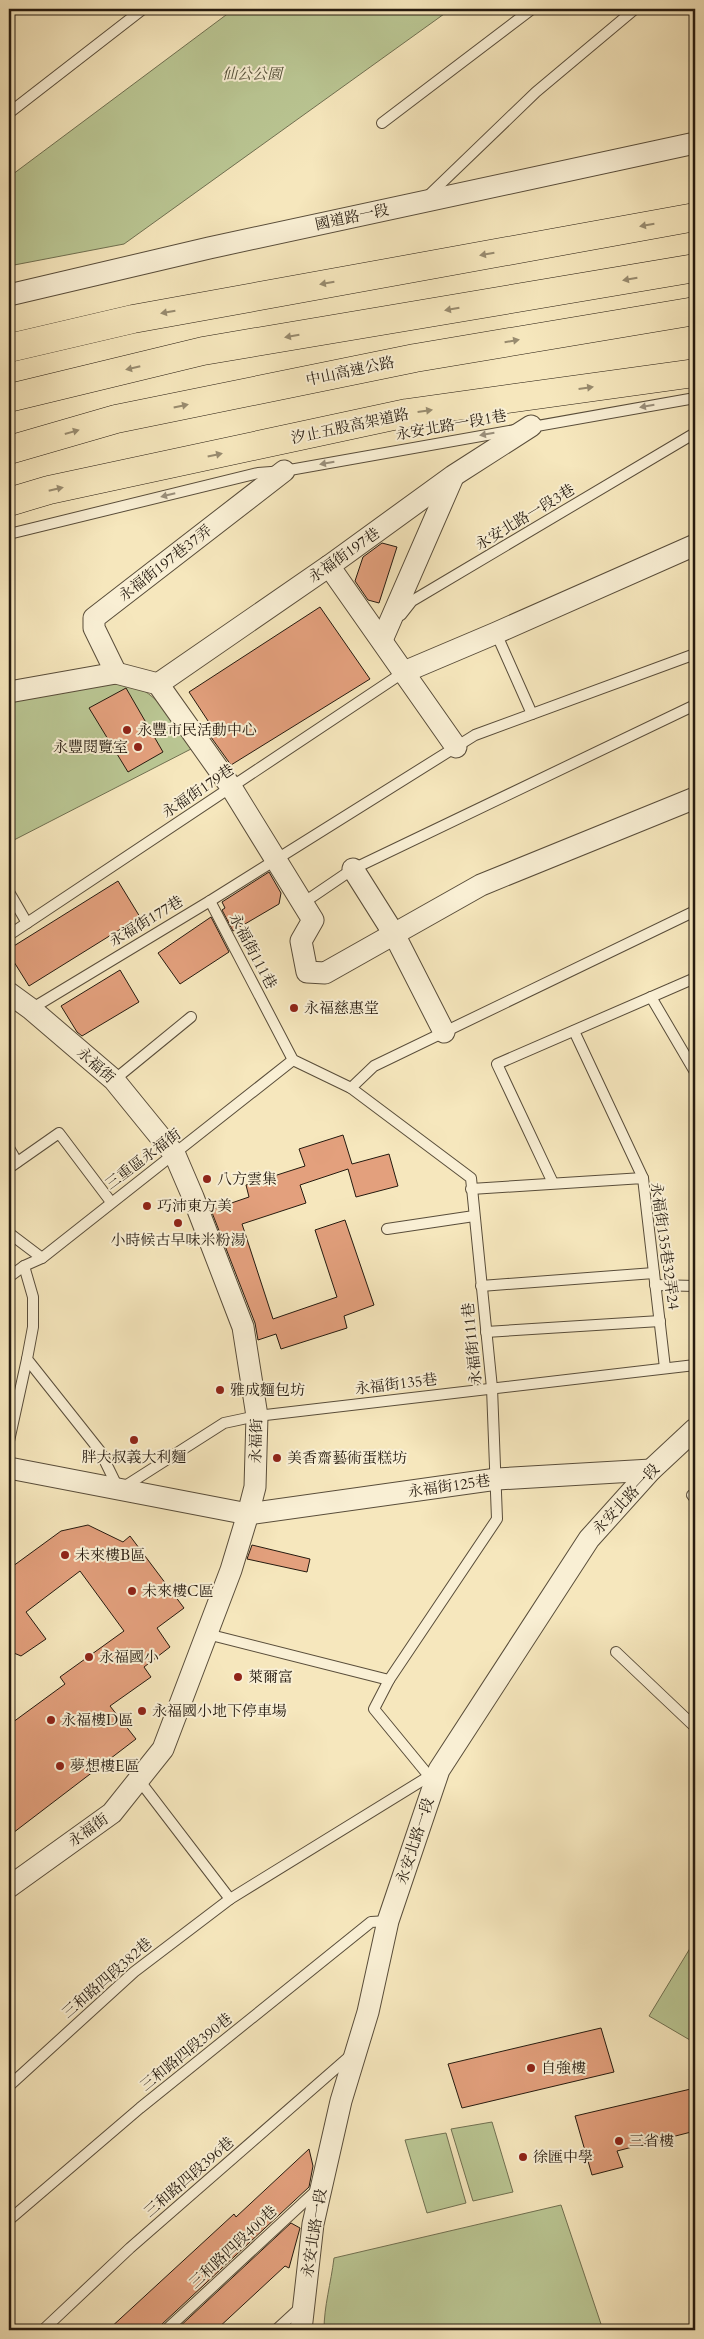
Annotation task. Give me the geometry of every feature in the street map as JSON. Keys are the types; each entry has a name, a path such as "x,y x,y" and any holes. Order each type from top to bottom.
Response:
{"highway":[{"path":"9,348 133,319 695,217"},
{"path":"9,398 203,351 695,268"},
{"name":"中山高速公路","path":"9,450 116,419 386,364 695,311"},
{"name":"汐止五股高架道路","path":"9,502 49,490 407,413 695,373"}],"street":[{"name":"國道路一段","path":"9,295 209,248 695,142"},
{"name":"永福街197巷","path":"158,684 329,566 453,476 531,426"},
{"name":"永福街197巷37弄","path":"116,673 94,628 94,618 284,471"},
{"path":"382,640 453,476"},
{"path":"404,672 496,634 695,545"},
{"path":"329,566 456,747"},
{"path":"9,692 116,673 158,684 231,787 314,920 300,941 308,972 325,973 482,885 695,798"},
{"path":"354,869 394,934 444,1032"},
{"name":"永福街","path":"9,993 31,1009 114,1080 175,1155 243,1327 257,1416 255,1487 248,1514 231,1570 163,1749 112,1814 9,1887"},
{"name":"永安北路一段","path":"301,2330 313,2224 341,2101 358,2050 388,1922 434,1773 589,1539 651,1470 695,1429"},
{"name":"永福街125巷","path":"9,1468 248,1514 497,1479 651,1470"}],"lane":[{"path":"9,114 144,9"},
{"path":"382,123 532,9"},
{"path":"422,202 536,92 635,9"},
{"name":"永安北路一段1巷","path":"9,534 258,474 695,398"},
{"name":"永安北路一段3巷","path":"382,640 412,601 695,433"},
{"path":"496,634 532,714"},
{"path":"31,1009 210,901 475,735 695,654"},
{"name":"永福街179巷","path":"9,936 404,672"},
{"path":"303,903 354,869 695,705"},
{"name":"永福街177巷","path":"31,1009 276,860"},
{"path":"9,892 27,923"},
{"name":"永福街111巷","path":"210,901 293,1060 352,1088 470,1178 492,1388 498,1518 389,1680 374,1709 434,1773"},
{"path":"352,1088 374,1066 695,912"},
{"path":"553,1183 497,1064 695,978"},
{"path":"651,997 695,1072"},
{"path":"114,1080 191,1017"},
{"path":"574,1031 643,1178"},
{"name":"三重區永福街","path":"9,1277 24,1266 42,1258 111,1202 175,1155 293,1060"},
{"path":"9,1148 13,1165 59,1133 111,1202"},
{"name":"永福街135巷32弄24","path":"471,1188 643,1178 665,1368"},
{"path":"386,1229 474,1216"},
{"path":"9,1233 42,1258"},
{"path":"9,1441 28,1359 33,1327 33,1297 24,1266"},
{"path":"481,1286 654,1273"},
{"path":"655,1285 695,1286"},
{"path":"486,1332 660,1321"},
{"path":"28,1359 100,1451 119,1490"},
{"name":"永福街135巷","path":"119,1490 224,1423 257,1416 695,1365"},
{"path":"207,1634 389,1680"},
{"path":"616,1652 695,1727"},
{"name":"三和路四段382巷","path":"9,2086 134,1972 230,1899 434,1773"},
{"path":"139,1780 230,1899"},
{"name":"三和路四段390巷","path":"9,2220 140,2108 371,1922 388,1922"},
{"name":"三和路四段396巷","path":"43,2330 130,2248 358,2050"},
{"name":"三和路四段400巷","path":"166,2330 321,2186"},
{"path":"276,2330 303,2306"}],"green space":[{"name":"仙公公園","path":"234,9 451,9 124,244 9,266 9,177"},
{"path":"126,681 148,694 165,709 191,749 14,840 9,838 9,701"},
{"path":"692,1945 695,1947 695,2043 649,2016"},
{"path":"492,2122 513,2192 473,2201 451,2129"},
{"path":"446,2133 466,2203 427,2213 405,2140"},
{"path":"561,2205 603,2330 324,2330 326,2303 334,2258"}],"building":[{"path":"382,543 397,547 379,603 368,600 355,581 363,557"},
{"path":"320,607 370,679 231,765 208,733 214,730 189,692"},
{"name":"永豐市民活動中心","path":"126,688 163,752 128,772 89,708"},
{"path":"269,872 281,893 279,904 233,931 222,910 225,908 222,902"},
{"path":"118,881 140,917 29,986 9,954 9,949"},
{"path":"211,917 229,952 180,984 158,953"},
{"path":"120,970 139,1002 82,1036 77,1032 61,1006"},
{"path":"343,1135 352,1164 389,1154 398,1186 356,1197 348,1169 300,1185 306,1203 242,1224 273,1319 337,1297 315,1230 345,1220 374,1305 344,1316 347,1328 281,1349 276,1334 258,1340 255,1323 211,1210 249,1197 246,1185 305,1166 299,1149"},
{"path":"88,1525 123,1542 130,1536 184,1608 157,1628 170,1647 144,1667 151,1677 110,1706 136,1739 9,1836 9,1725 65,1684 60,1677 124,1631 80,1571 26,1612 46,1639 21,1656 9,1651 9,1569 61,1531"},
{"path":"252,1545 310,1559 307,1572 247,1559"},
{"name":"自強樓","path":"601,2028 614,2072 462,2108 448,2064"},
{"name":"三省樓","path":"695,2088 695,2131 617,2151 623,2167 592,2175 575,2116"},
{"path":"309,2149 313,2166 309,2187 161,2325 159,2330 108,2330 234,2214 236,2217"},
{"path":"291,2223 300,2228 289,2268 285,2266 216,2330 176,2330"}],"place":[{"name":"永豐市民活動中心","path":"127,730"},
{"name":"永豐閱覽室","path":"138,747"},
{"name":"永福慈惠堂","path":"294,1008"},
{"name":"八方雲集","path":"207,1179"},
{"name":"巧沛東方美","path":"147,1206"},
{"name":"小時候古早味米粉湯","path":"178,1223"},
{"name":"雅成麵包坊","path":"220,1390"},
{"name":"胖大叔義大利麵","path":"134,1440"},
{"name":"美香齋藝術蛋糕坊","path":"277,1458"},
{"name":"未來樓B區","path":"65,1555"},
{"name":"未來樓C區","path":"132,1591"},
{"name":"永福國小","path":"89,1657"},
{"name":"萊爾富","path":"238,1677"},
{"name":"永福國小地下停車場","path":"142,1711"},
{"name":"永福樓D區","path":"51,1720"},
{"name":"夢想樓E區","path":"60,1766"},
{"name":"自強樓","path":"531,2068"},
{"name":"三省樓","path":"619,2141"},
{"name":"徐匯中學","path":"523,2157"}]}
